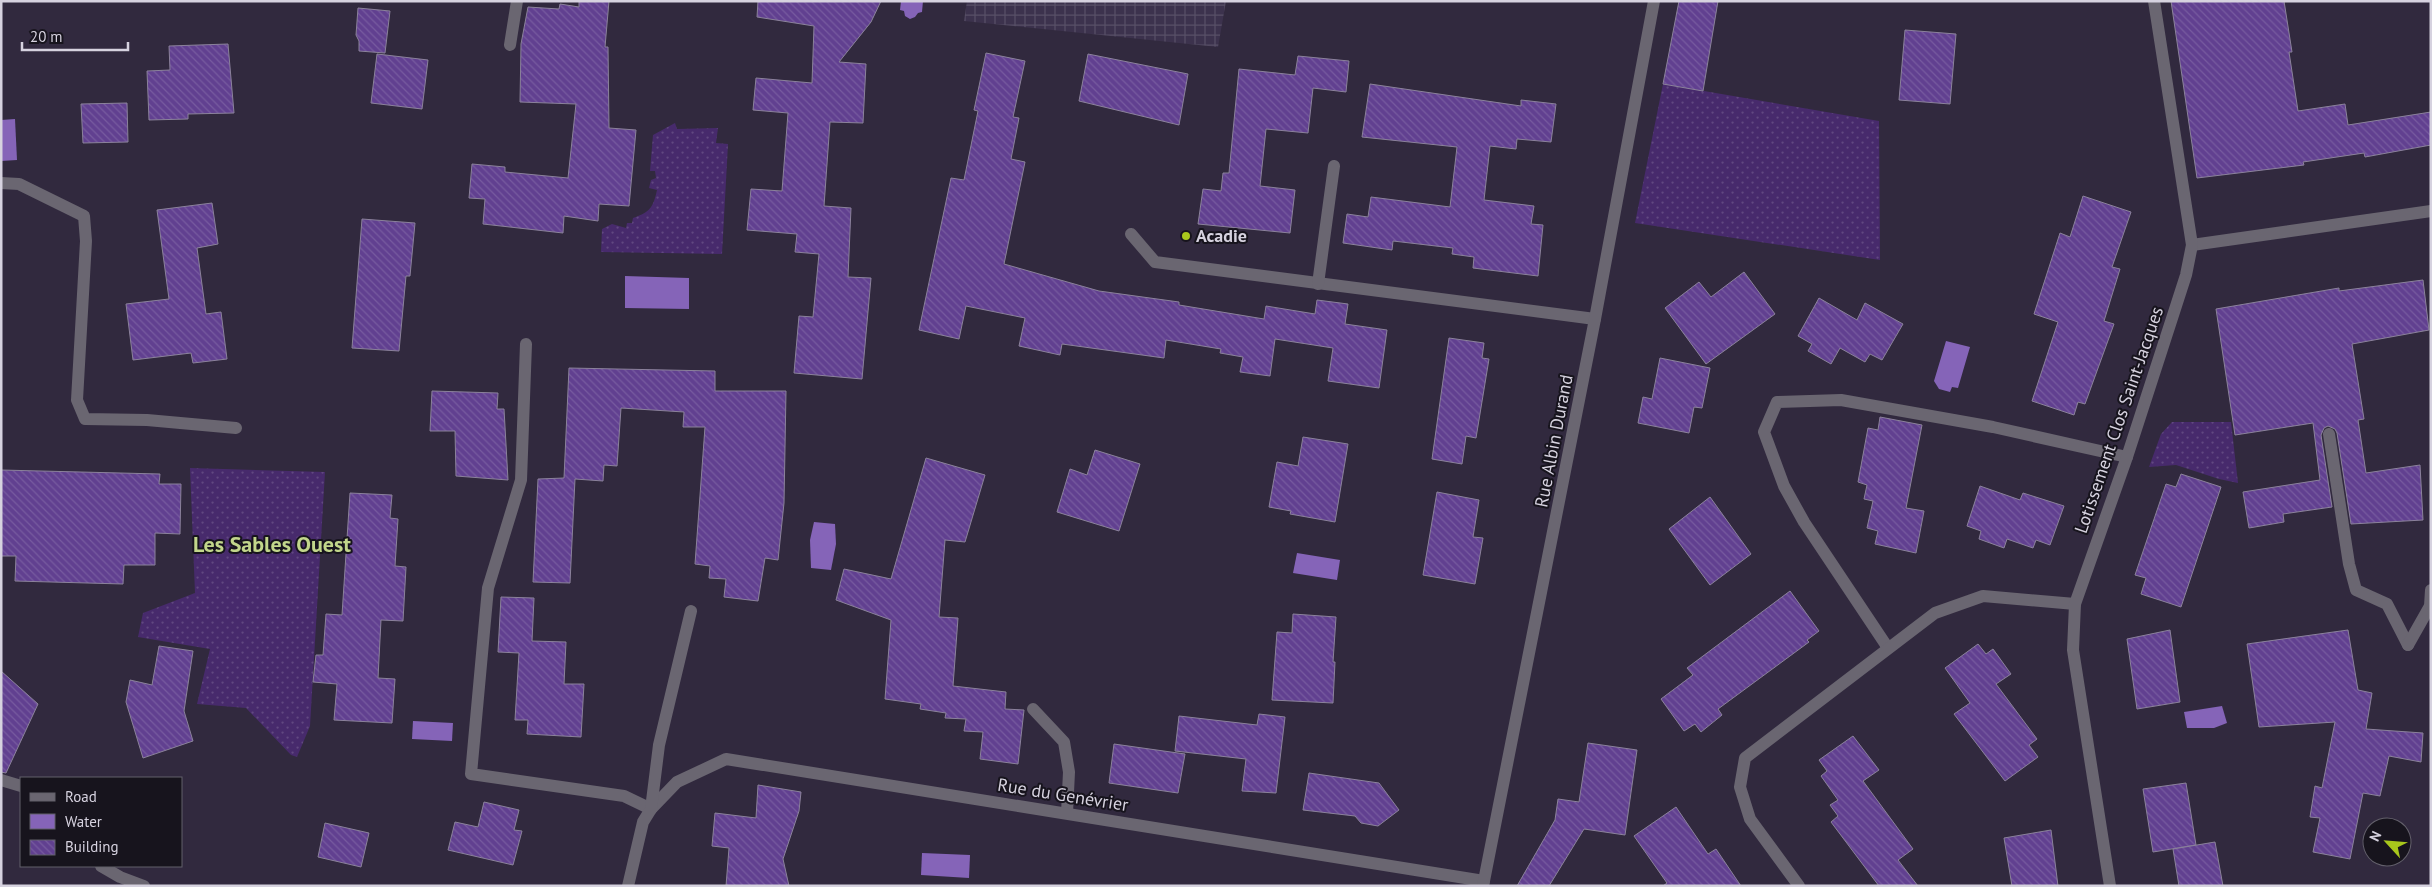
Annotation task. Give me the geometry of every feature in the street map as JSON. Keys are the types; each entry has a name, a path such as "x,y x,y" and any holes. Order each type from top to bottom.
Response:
{"street":[{"path":"510,45 517,1"},
{"name":"Rue Albin Durand","path":"1484,883 1595,319 1654,1"},
{"path":"2154,1 2192,245 2431,211"},
{"path":"1318,284 1334,166"},
{"path":"1,183 19,184 84,216 86,241 77,400 85,419 147,420 236,428"},
{"path":"1131,234 1155,262 1595,319"},
{"name":"Lotissement Clos Saint-Jacques","path":"2110,886 2073,650 2074,604 2127,457 2186,275 2192,245"},
{"path":"526,344 521,480 488,588 471,774 624,796 650,809"},
{"path":"1888,648 1804,522 1784,486 1764,432 1777,402 1841,400 1993,427 2127,457"},
{"path":"2329,434 2349,564 2356,590 2386,604 2408,645 2430,606 2431,590"},
{"path":"1799,886 1750,819 1740,787 1745,758 1935,613 1983,596 2074,604"},
{"path":"628,886 643,822 650,809 659,745 691,611"},
{"path":"1033,709 1064,742 1069,772 1067,813"},
{"name":"Rue du Genévrier","path":"650,809 677,782 726,759 1067,813 1484,883"},
{"path":"1,780 20,786"},
{"path":"103,867 120,878 144,886"}],"shaded area":[{"path":"967,1 1226,1 1218,47 964,21"},
{"path":"1663,84 1879,121 1880,260 1635,223"},
{"path":"675,123 677,129 718,128 716,143 728,144 722,254 601,252 602,229 612,224 626,228 627,223 632,223 633,218 643,214 652,205 657,190 649,188 651,180 656,178 655,171 650,171 653,135"},
{"path":"2172,422 2231,422 2238,483 2176,465 2149,467 2161,434"},
{"path":"190,468 325,472 310,726 297,757 291,755 246,708 197,704 210,649 138,637 143,613 195,593"}],"water":[{"path":"901,1 923,1 922,12 910,19 905,16 904,11 900,10"},
{"path":"15,119 17,160 1,161 1,120"},
{"path":"625,276 689,278 689,309 625,308"},
{"path":"1946,341 1970,347 1958,388 1952,387 1950,392 1939,389 1934,381"},
{"path":"814,522 835,524 836,544 831,570 811,568 810,540"},
{"path":"1297,553 1340,560 1337,580 1293,573"},
{"path":"2222,706 2227,723 2214,728 2187,728 2184,712"},
{"path":"413,721 453,723 452,741 412,739"},
{"path":"922,853 970,855 969,878 921,875"}],"building":[{"path":"579,1 609,1 605,47 608,47 609,128 636,130 629,206 599,204 598,221 564,216 563,233 483,224 485,199 469,198 472,164 505,167 505,172 568,178 576,104 520,102 521,44 528,7 559,9 560,4 579,7"},
{"path":"758,1 881,1 871,22 839,62 866,64 863,123 830,122 824,206 851,208 848,277 871,278 862,379 794,373 799,316 813,317 819,254 795,252 797,234 747,230 751,189 782,191 788,113 753,110 756,78 812,83 814,26 757,17"},
{"path":"1679,1 1718,1 1703,91 1663,84"},
{"path":"2171,1 2284,1 2298,111 2345,104 2348,125 2431,112 2431,145 2365,157 2364,153 2303,162 2304,165 2197,178"},
{"path":"358,8 390,11 385,53 359,51 359,41 356,35"},
{"path":"1905,30 1956,34 1950,104 1899,100"},
{"path":"228,44 234,113 188,114 188,119 149,120 147,71 170,70 169,46"},
{"path":"986,53 1025,61 1013,117 1019,118 1011,159 1025,162 1004,264 1099,291 1179,302 1179,305 1264,319 1266,306 1315,314 1317,300 1348,304 1345,324 1387,330 1379,388 1328,381 1333,348 1275,339 1270,376 1240,372 1243,357 1220,353 1221,349 1166,340 1164,358 1062,344 1060,355 1019,346 1025,318 966,306 959,339 919,330 951,178 964,180 978,111 974,110"},
{"path":"377,54 428,60 422,109 371,103"},
{"path":"1088,54 1188,74 1179,125 1079,101"},
{"path":"1298,56 1349,61 1346,92 1313,88 1308,133 1266,129 1260,186 1295,190 1290,233 1198,224 1203,189 1221,191 1223,173 1229,173 1239,69 1295,75"},
{"path":"1370,84 1521,106 1521,100 1556,104 1551,142 1517,139 1516,149 1490,146 1484,200 1534,206 1531,224 1543,225 1538,276 1473,268 1474,257 1452,254 1453,248 1393,241 1392,250 1343,243 1347,214 1368,217 1371,197 1450,207 1457,147 1362,137"},
{"path":"127,103 128,142 83,143 81,104"},
{"path":"2083,196 2131,212 2112,267 2120,269 2104,321 2114,324 2085,404 2078,402 2074,415 2032,401 2058,322 2034,314 2060,233 2070,237"},
{"path":"212,203 218,244 197,248 206,314 221,312 227,359 193,363 191,353 133,360 126,304 169,299 157,210"},
{"path":"362,219 415,223 410,276 406,276 399,351 352,348"},
{"path":"1744,272 1775,314 1706,364 1665,308 1699,282 1711,297"},
{"path":"2423,280 2429,330 2352,344 2364,419 2358,420 2366,473 2420,465 2423,520 2351,524 2337,433 2335,429 2328,426 2324,428 2321,435 2332,507 2283,514 2284,522 2249,528 2243,492 2320,480 2313,423 2235,435 2216,309 2339,288 2339,291"},
{"path":"1819,298 1857,320 1865,303 1903,324 1882,360 1870,354 1865,362 1840,348 1831,364 1808,351 1812,344 1798,336"},
{"path":"1449,338 1484,343 1482,358 1489,359 1476,438 1466,436 1462,464 1432,459"},
{"path":"1660,358 1710,368 1702,408 1694,407 1689,433 1638,423 1643,397 1652,399"},
{"path":"569,368 715,371 715,391 786,391 784,503 778,560 765,558 758,601 724,597 726,579 709,578 710,566 695,564 705,427 683,427 684,412 621,408 617,466 604,465 603,481 575,479 570,583 533,582 538,479 564,478"},
{"path":"432,391 498,393 497,409 504,409 508,480 456,476 455,431 430,431"},
{"path":"1880,417 1922,425 1906,508 1924,511 1916,553 1875,544 1878,531 1867,528 1873,501 1864,499 1867,485 1858,482 1868,428 1878,430"},
{"path":"1303,437 1348,444 1335,522 1290,514 1291,511 1269,507 1277,462 1298,466"},
{"path":"1095,450 1140,464 1119,531 1057,512 1070,469 1087,475"},
{"path":"926,458 985,475 965,542 945,540 939,617 958,618 953,686 1006,692 1005,709 1024,710 1018,764 980,759 983,732 964,731 966,719 945,718 946,713 920,709 921,704 885,699 891,620 836,600 844,569 891,579"},
{"path":"1,470 160,474 159,484 181,484 180,534 155,533 155,565 124,565 123,584 15,581 16,556 1,556"},
{"path":"2181,474 2221,487 2181,607 2141,594 2146,578 2135,575 2166,484 2176,487"},
{"path":"1980,486 2020,500 2023,493 2064,506 2050,545 2036,540 2033,548 2007,539 2004,548 1979,539 1981,531 1967,526"},
{"path":"1437,492 1479,500 1473,537 1483,538 1475,584 1423,575"},
{"path":"350,493 392,495 390,518 398,519 395,566 406,567 403,621 381,620 378,678 395,679 392,723 334,720 337,684 313,682 316,655 323,655 326,614 342,615"},
{"path":"1710,497 1751,554 1710,585 1669,529"},
{"path":"1790,591 1819,631 1807,640 1809,642 1718,709 1722,715 1701,732 1695,724 1684,731 1661,699 1693,675 1687,668"},
{"path":"501,597 534,598 532,641 566,642 564,684 584,684 581,737 527,734 528,720 515,720 519,653 498,652"},
{"path":"1293,614 1336,617 1333,703 1272,700 1277,632 1292,633"},
{"path":"2170,630 2180,702 2137,709 2127,639"},
{"path":"2348,630 2358,690 2372,693 2366,729 2423,733 2421,762 2389,756 2380,796 2363,793 2350,859 2313,852 2320,818 2310,817 2315,786 2322,788 2335,722 2259,727 2247,644"},
{"path":"1978,644 1986,654 1993,649 2011,674 1996,684 2037,739 2029,745 2038,757 2005,781 1954,714 1970,703 1945,668"},
{"path":"159,646 193,651 184,711 193,741 143,758 126,702 130,680 152,685"},
{"path":"1,671 38,704 6,773 1,772"},
{"path":"1259,714 1285,717 1276,793 1242,791 1246,759 1175,751 1179,716 1257,725"},
{"path":"1853,736 1879,770 1863,781 1913,849 1898,860 1918,886 1879,886 1831,822 1838,816 1830,805 1838,800 1821,776 1827,771 1819,760"},
{"path":"1588,743 1637,750 1625,835 1584,829 1549,886 1517,886 1555,820 1558,799 1579,802"},
{"path":"1114,744 1185,754 1178,793 1109,783"},
{"path":"1309,773 1379,783 1399,810 1378,826 1361,823 1355,816 1303,810"},
{"path":"2186,783 2196,845 2153,852 2143,789"},
{"path":"758,785 801,792 799,811 783,859 789,886 726,886 729,848 712,846 715,813 756,818"},
{"path":"484,802 519,810 514,830 522,831 513,865 448,850 455,822 478,827"},
{"path":"1676,807 1708,854 1716,849 1741,886 1663,886 1667,883 1634,836"},
{"path":"325,823 369,833 361,867 318,857"},
{"path":"2051,830 2058,886 2012,886 2004,838"},
{"path":"2215,842 2223,886 2179,886 2173,849"}],"place":[{"name":"Acadie","path":"1186,236"}],"district":[{"name":"Les Sables Ouest","path":"272,544"}]}
